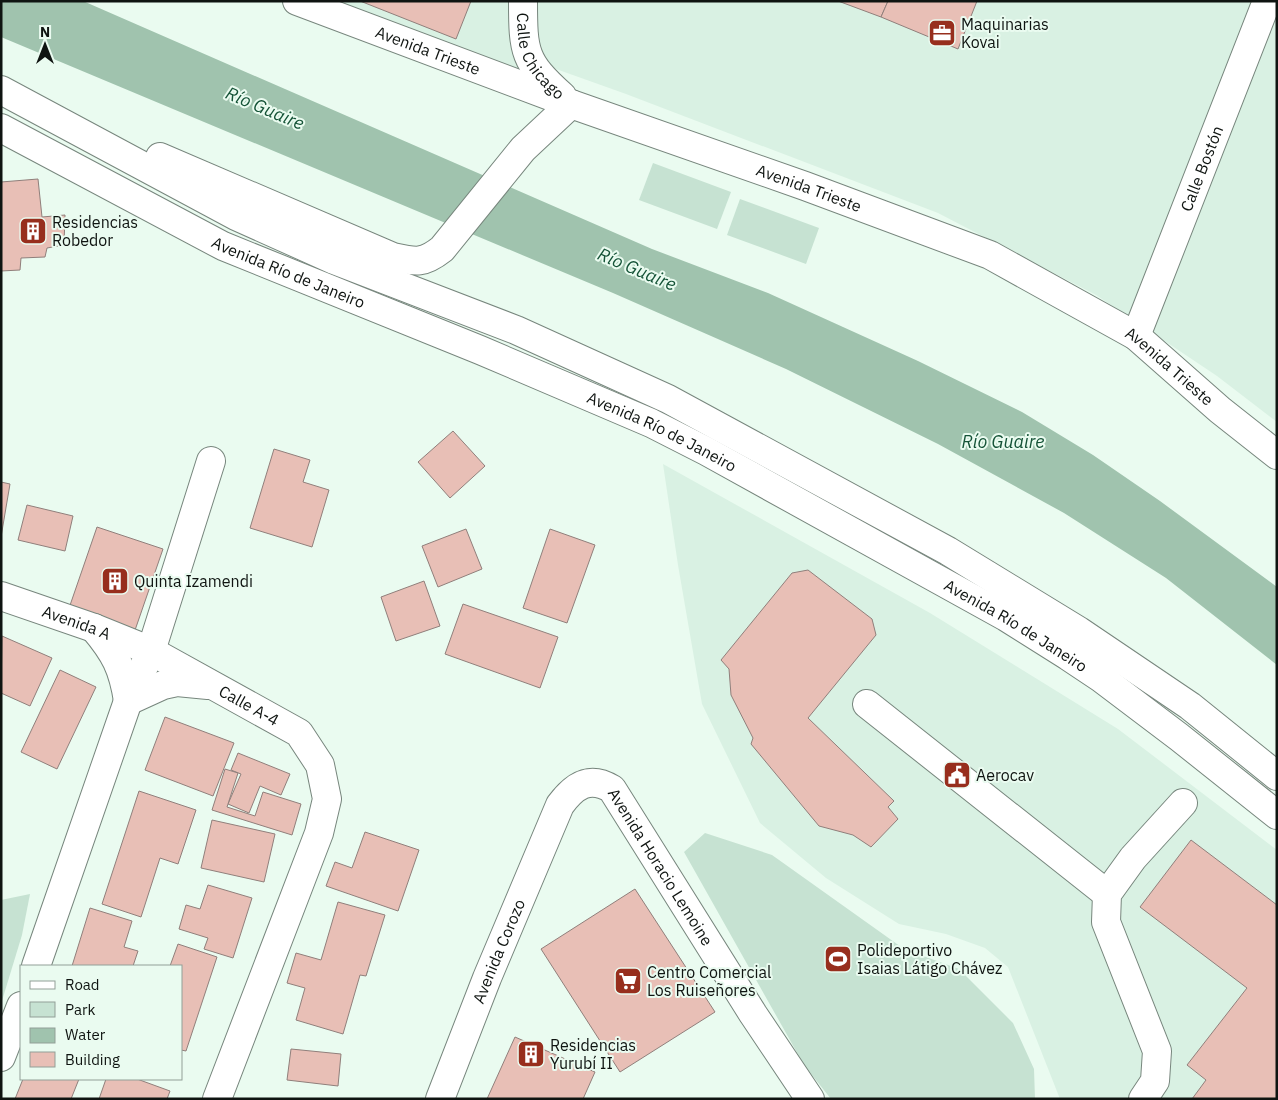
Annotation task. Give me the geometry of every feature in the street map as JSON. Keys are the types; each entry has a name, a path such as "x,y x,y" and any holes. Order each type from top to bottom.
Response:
{"street":[{"name":"Avenida Trieste","path":"297,1 571,104 869,209 990,255 1136,336 1220,410 1277,455"},
{"name":"Calle Chicago","path":"524,1 523,33 529,61 542,78 571,104"},
{"name":"Calle Bostón","path":"1136,336 1267,1"},
{"name":"Avenida Río de Janeiro","path":"1,90 236,216 334,260 516,330 668,399 948,551 1071,626 1190,706 1277,776"},
{"path":"33,107 77,121 393,257 417,262 430,259 442,249 523,149 571,104"},
{"name":"Avenida Río de Janeiro","path":"1,128 223,246 480,350 651,423 706,451 1006,618 1068,656 1101,678 1179,737 1277,815"},
{"path":"36,965 128,701 150,651 211,461"},
{"name":"Avenida A","path":"1,596 94,628 150,651"},
{"path":"94,628 113,650 124,675 128,701"},
{"name":"Calle A-4","path":"150,651 299,733 320,765 327,799 319,833 219,1097"},
{"path":"128,701 164,685 177,682 215,686"},
{"path":"867,704 1107,894"},
{"name":"Avenida Horacio Lemoine","path":"560,805 577,786 598,783 612,789 753,1014 810,1099"},
{"path":"1143,1099 1155,1080 1157,1051 1106,922 1107,894 1133,858 1183,803"},
{"name":"Avenida Corozo","path":"440,1099 487,978 560,805"},
{"path":"1,1057 20,1009"}],"shaded area":[{"path":"291,1 1277,1 1277,422 1217,376 1096,295 938,213 626,94 528,59 518,88"},
{"name":"Aerocav","path":"663,464 930,613 1118,729 1277,850 1277,1099 1060,1099 1008,967 985,948 946,934 899,924 826,878 760,823 702,704"}],"green space":[{"path":"653,163 731,192 717,229 639,200"},
{"path":"740,199 819,228 806,264 727,235"},
{"name":"Polideportivo Isaias Látigo Chávez","path":"705,833 772,855 904,949 959,969 1013,1023 1034,1069 1035,1099 831,1099 804,1065 684,852"},
{"path":"30,894 22,935 1,1004 1,900"}],"water":[{"name":"Río Guaire","path":"1,1 83,1 652,249 768,293 918,361 1022,412 1093,455 1160,501 1277,587 1277,665 1166,578 1064,513 938,444 786,369 613,293 1,37"}],"building":[{"path":"360,1 471,1 456,39"},
{"path":"838,1 888,1 881,17"},
{"name":"Maquinarias Kovai","path":"888,1 977,1 958,49 881,17"},
{"name":"Residencias Robedor","path":"38,179 42,217 65,215 64,245 47,248 45,257 21,258 20,270 1,271 1,182"},
{"path":"453,431 485,466 450,498 418,462"},
{"path":"274,449 310,460 303,482 329,490 312,547 250,528"},
{"path":"1,482 10,484 1,537"},
{"path":"27,505 73,516 65,551 18,540"},
{"name":"Quinta Izamendi","path":"97,527 163,549 133,636 67,614"},
{"path":"466,529 482,569 438,587 422,546"},
{"path":"550,529 595,545 567,623 523,608"},
{"path":"808,570 872,619 876,635 808,718 894,801 888,807 898,819 871,847 853,835 819,826 751,744 753,738 731,695 729,669 721,660 792,573"},
{"path":"424,581 440,626 396,641 381,597"},
{"path":"463,604 558,637 540,688 445,654"},
{"path":"2,636 52,658 30,706 1,693"},
{"path":"60,670 96,687 57,769 21,752"},
{"path":"165,717 234,743 213,796 145,770"},
{"path":"238,753 290,774 281,795 260,786 249,813 228,804 241,774 231,770"},
{"path":"225,769 238,773 227,807 255,816 263,792 301,804 292,835 212,810"},
{"path":"139,791 196,810 178,864 160,858 141,917 102,904"},
{"path":"212,820 275,834 264,882 201,868"},
{"path":"365,832 419,850 398,911 326,886 335,862 352,868"},
{"path":"1191,840 1277,905 1277,1099 1192,1099 1206,1080 1187,1065 1247,988 1140,907"},
{"path":"208,885 252,898 233,958 204,949 208,938 179,929 186,905 200,909"},
{"name":"Centro Comercial Los Ruiseñores","path":"635,889 715,1012 620,1072 541,949"},
{"path":"338,902 385,915 366,976 360,975 343,1034 296,1020 305,988 287,983 296,953 321,960"},
{"path":"90,908 132,921 124,947 138,951 133,965 72,965"},
{"path":"178,944 217,957 186,1051 182,1050 182,965 170,965"},
{"name":"Residencias Yurubí II","path":"515,1037 595,1072 583,1099 487,1099"},
{"path":"291,1049 341,1054 338,1086 287,1080"},
{"path":"23,1080 79,1080 71,1099 15,1099"},
{"path":"106,1080 140,1080 170,1091 167,1099 99,1099"}],"place":[{"name":"Maquinarias Kovai","path":"942,33"},
{"name":"Residencias Robedor","path":"33,231"},
{"name":"Quinta Izamendi","path":"115,581"},
{"name":"Aerocav","path":"957,775"},
{"name":"Polideportivo Isaias Látigo Chávez","path":"838,959"},
{"name":"Centro Comercial Los Ruiseñores","path":"628,981"},
{"name":"Residencias Yurubí II","path":"531,1054"}]}
